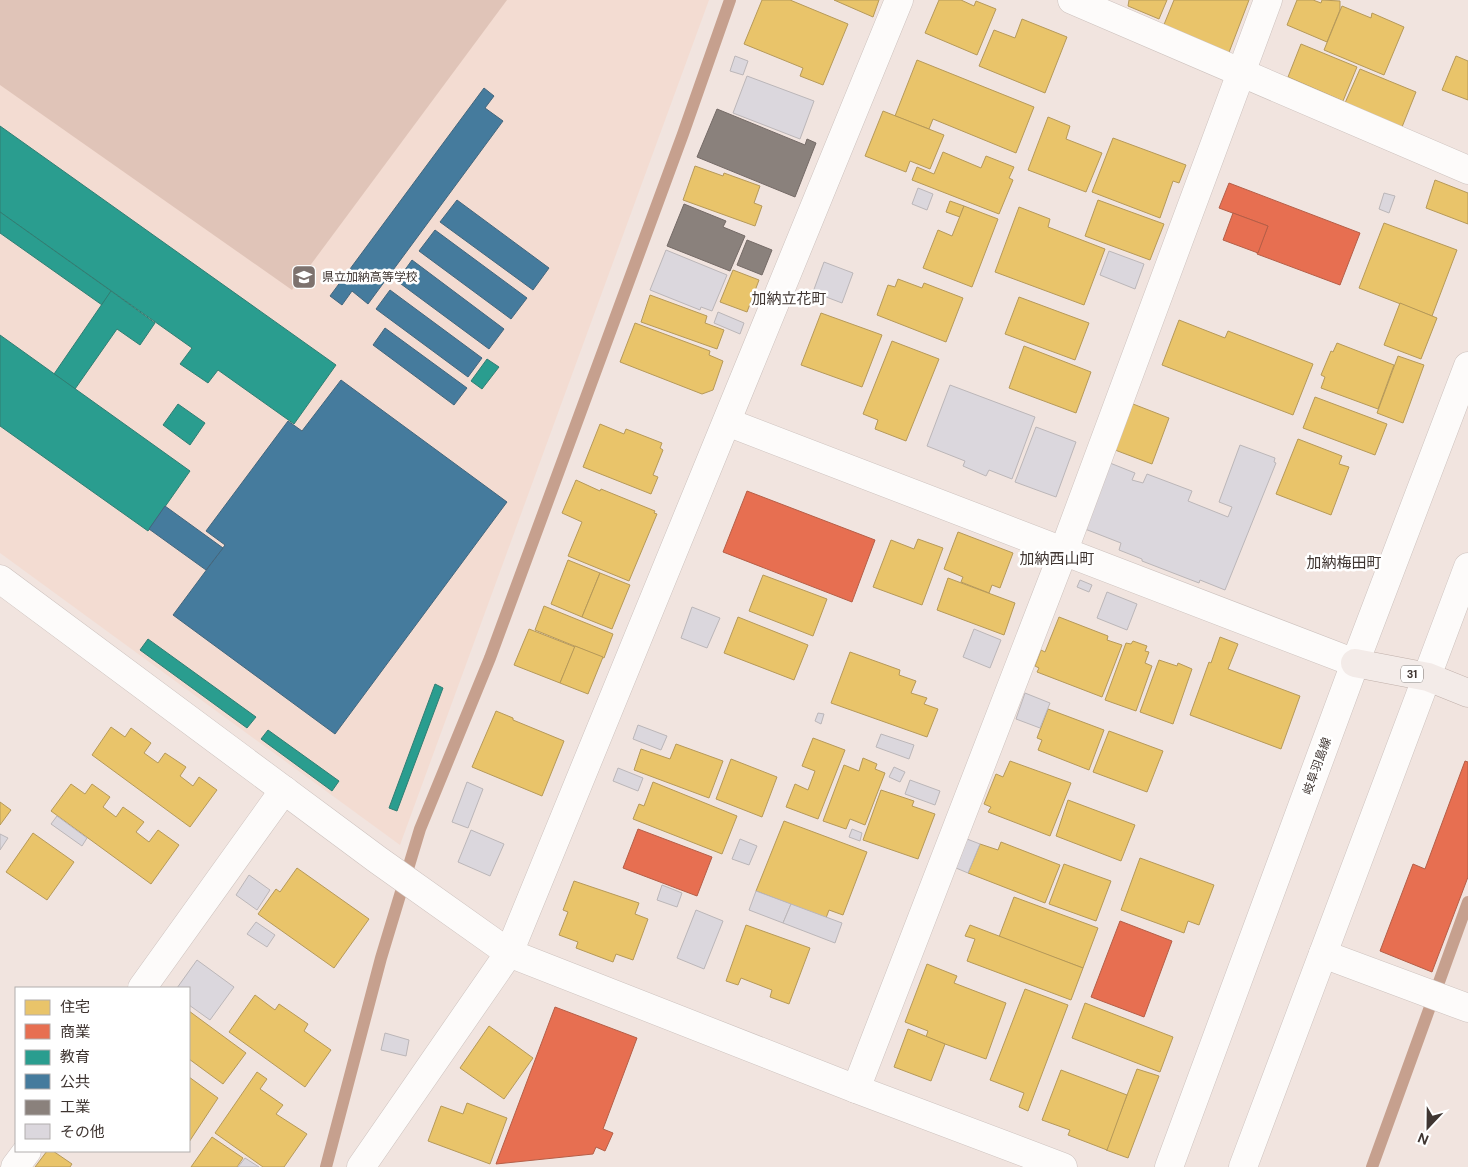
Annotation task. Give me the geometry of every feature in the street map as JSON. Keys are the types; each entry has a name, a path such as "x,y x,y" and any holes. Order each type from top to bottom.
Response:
{"main road":[{"name":"31","path":"1355,663 1428,677 1468,693"}],"street":[{"path":"361,1167 509,952 899,0"},
{"path":"1072,0 1468,170"},
{"path":"856,1089 1064,550 1268,0"},
{"name":"岐阜羽島線","path":"1169,1167 1355,663 1468,366"},
{"path":"727,422 1355,663"},
{"path":"1243,1167 1468,566"},
{"path":"0,579 420,891 509,952 856,1089 1063,1167"},
{"path":"143,987 284,790"},
{"path":"1323,954 1468,1008"},
{"path":"15,1167 26,1152"}],"shaded area":[{"name":"県立加納高等学校","path":"0,0 709,0 400,845 0,553"},
{"path":"0,0 507,0 292,290 0,85"}],"building: 住宅":[{"path":"762,0 790,0 848,24 823,85 800,76 803,68 744,44"},
{"path":"834,0 879,0 873,17"},
{"path":"939,0 961,0 974,6 976,1 996,9 977,55 925,33"},
{"path":"1129,0 1167,0 1159,19 1128,6"},
{"path":"1174,0 1249,0 1228,55 1163,27"},
{"path":"1297,0 1313,0 1321,3 1322,0 1340,1 1340,10 1327,42 1287,25"},
{"path":"1342,6 1371,18 1372,13 1404,27 1384,75 1324,50"},
{"path":"1022,19 1067,37 1045,93 979,66 994,30 1015,38"},
{"path":"1301,44 1357,67 1343,101 1288,77"},
{"path":"1456,56 1468,61 1468,100 1442,90"},
{"path":"917,60 1034,107 1016,153 933,119 929,129 895,116"},
{"path":"1360,69 1416,92 1402,127 1345,103"},
{"path":"883,111 944,135 930,169 910,161 906,172 865,156"},
{"path":"1048,117 1070,126 1066,139 1102,153 1086,192 1028,170"},
{"path":"1113,138 1186,165 1179,183 1173,181 1160,218 1092,192"},
{"path":"943,152 981,168 986,156 1014,167 1009,178 1013,180 999,214 912,180 917,167 934,174"},
{"path":"695,166 723,176 724,173 760,186 754,203 762,206 755,226 683,200"},
{"path":"1435,180 1468,193 1468,224 1426,208"},
{"path":"1098,200 1164,224 1150,260 1085,236"},
{"path":"950,201 964,206 960,217 946,212"},
{"path":"964,206 998,219 972,287 923,268 938,230 952,236"},
{"path":"1019,207 1050,219 1048,227 1105,249 1084,305 995,272"},
{"path":"1384,223 1457,250 1432,316 1359,288"},
{"path":"733,270 759,280 747,312 720,302"},
{"path":"898,279 922,288 924,283 963,298 946,342 877,315 888,285 895,287"},
{"path":"650,295 707,316 705,323 724,330 717,349 641,322"},
{"path":"1019,297 1089,323 1075,360 1005,334"},
{"path":"1400,303 1437,318 1421,359 1384,345"},
{"path":"821,313 882,335 862,387 801,365"},
{"path":"1179,320 1225,338 1228,331 1313,364 1293,415 1162,365"},
{"path":"635,323 710,351 709,355 723,361 713,390 702,394 620,362"},
{"path":"892,341 939,359 906,441 875,429 878,420 863,414"},
{"path":"1337,343 1394,365 1378,409 1321,388 1325,377 1321,375 1331,351 1333,352"},
{"path":"1024,346 1091,372 1076,413 1009,388"},
{"path":"1398,356 1424,365 1403,423 1377,413"},
{"path":"1315,397 1387,424 1375,455 1303,428"},
{"path":"1133,404 1169,418 1152,464 1115,450"},
{"path":"600,424 624,434 626,429 662,443 660,448 663,450 653,475 658,477 651,494 583,467"},
{"path":"1298,439 1342,456 1339,464 1349,467 1331,515 1276,494"},
{"path":"576,480 655,511 654,513 657,514 629,581 568,556 582,522 562,513"},
{"path":"958,532 1013,553 1000,588 992,585 989,593 961,582 963,577 944,569"},
{"path":"918,539 943,548 922,605 873,587 891,540 914,549"},
{"path":"568,560 600,573 582,617 551,604"},
{"path":"600,573 630,585 612,629 582,617"},
{"path":"763,575 827,599 813,636 749,611"},
{"path":"948,578 1015,603 1004,635 937,610"},
{"path":"544,606 613,634 604,658 535,630"},
{"path":"738,617 808,645 794,680 724,653"},
{"path":"1059,617 1108,636 1107,640 1122,645 1102,697 1037,672 1039,668 1035,666 1041,650 1045,652"},
{"path":"529,629 575,647 560,683 514,665"},
{"path":"1220,637 1238,644 1228,669 1300,696 1281,749 1190,715"},
{"path":"1133,641 1147,646 1145,651 1149,652 1145,663 1152,666 1136,711 1105,700 1126,643 1131,644"},
{"path":"575,646 603,657 588,694 560,683"},
{"path":"850,652 900,670 899,675 916,681 911,693 927,698 924,704 938,709 927,737 831,703"},
{"path":"1159,660 1177,666 1178,663 1192,669 1173,724 1140,712"},
{"path":"1048,709 1104,730 1089,770 1038,750 1042,740 1037,738"},
{"path":"496,711 564,741 542,796 472,767"},
{"path":"111,727 125,737 131,728 151,743 144,753 158,763 165,753 186,767 180,776 193,786 199,777 217,790 190,827 92,755"},
{"path":"1109,731 1163,751 1147,792 1093,772"},
{"path":"813,738 845,750 818,819 786,807 795,784 808,790 815,771 802,766"},
{"path":"676,744 723,761 709,798 634,770 641,749 670,759"},
{"path":"863,758 877,764 875,769 885,773 865,825 850,819 846,829 823,821 844,765 859,771"},
{"path":"731,759 777,777 762,817 716,799"},
{"path":"1010,761 1071,783 1050,836 988,812 991,807 984,804 996,774 1003,777"},
{"path":"653,782 737,816 722,854 633,819 639,804 644,806"},
{"path":"71,784 85,794 92,784 110,797 103,807 116,817 123,807 144,822 136,832 149,842 158,830 179,845 151,884 51,811"},
{"path":"881,790 914,801 912,806 935,814 918,859 863,840"},
{"path":"1068,800 1135,825 1121,861 1056,836"},
{"path":"0,802 11,810 0,825"},
{"path":"784,821 867,852 843,915 829,910 826,918 756,891"},
{"path":"33,833 74,862 47,900 6,872"},
{"path":"1001,842 1060,865 1045,903 968,873 980,844 998,850"},
{"path":"1140,858 1214,885 1199,925 1188,921 1184,933 1121,910"},
{"path":"1064,864 1111,881 1096,921 1049,904"},
{"path":"297,868 369,919 334,968 258,914 276,889 280,892"},
{"path":"574,881 639,903 635,914 648,919 633,960 616,954 613,962 576,948 578,942 559,935 568,912 563,910"},
{"path":"1014,897 1098,928 1083,968 999,937"},
{"path":"746,925 810,948 789,1004 770,997 772,990 741,978 738,985 726,981"},
{"path":"970,925 1083,968 1071,1000 967,961 975,939 965,936"},
{"path":"927,964 957,976 954,983 1006,1003 986,1059 926,1037 928,1031 905,1022"},
{"path":"1025,989 1068,1005 1028,1111 1019,1107 1024,1093 990,1080"},
{"path":"255,995 275,1010 279,1004 308,1024 304,1031 331,1050 305,1087 229,1032"},
{"path":"1085,1003 1173,1037 1160,1072 1072,1038"},
{"path":"190,1012 246,1053 223,1084 190,1060"},
{"path":"489,1026 533,1058 504,1099 460,1068"},
{"path":"908,1029 945,1044 931,1081 894,1067"},
{"path":"1137,1069 1159,1076 1128,1158 1106,1150"},
{"path":"1061,1070 1127,1095 1107,1150 1068,1135 1070,1130 1042,1120"},
{"path":"257,1072 267,1079 260,1089 283,1105 276,1114 307,1134 284,1167 263,1167 215,1133"},
{"path":"190,1078 218,1098 190,1140"},
{"path":"467,1103 507,1118 490,1164 428,1141 441,1106 463,1114"},
{"path":"212,1137 243,1158 237,1167 191,1167"},
{"path":"46,1152 54,1152 72,1164 70,1167 35,1167"}],"building: 商業":[{"path":"1229,183 1360,233 1340,285 1257,254 1268,226 1219,208"},
{"path":"1233,213 1268,226 1258,253 1223,240"},
{"path":"747,491 875,540 852,602 723,552"},
{"path":"1465,761 1468,762 1468,877 1432,972 1380,951 1413,864 1425,869"},
{"path":"638,829 712,857 697,896 623,868"},
{"path":"1120,921 1172,941 1144,1017 1091,997"},
{"path":"555,1007 637,1038 603,1129 613,1133 605,1151 596,1147 593,1154 496,1164"}],"building: 教育":[{"path":"0,126 336,365 294,424 218,370 208,383 180,364 192,348 0,212"},
{"path":"0,212 111,291 102,305 0,233"},
{"path":"111,291 155,323 140,345 117,329 75,389 54,374"},
{"path":"0,335 190,471 148,531 0,426"},
{"path":"487,359 499,367 482,389 471,381"},
{"path":"178,404 205,423 190,445 163,425"},
{"path":"148,639 256,717 247,728 140,650"},
{"path":"435,684 443,688 397,811 389,808"},
{"path":"268,730 339,781 332,791 261,739"}],"building: 公共":[{"path":"484,88 494,96 485,108 503,121 368,304 352,291 342,305 330,296"},
{"path":"457,200 549,268 533,290 440,222"},
{"path":"435,230 527,298 511,319 419,251"},
{"path":"412,260 504,329 489,349 397,281"},
{"path":"390,290 482,358 468,377 376,309"},
{"path":"385,328 467,388 454,405 373,345"},
{"path":"341,380 507,502 335,734 173,615 225,545 206,531 288,421 302,431"},
{"path":"165,506 223,548 206,570 149,529"}],"building: 工業":[{"path":"717,109 805,145 807,139 816,143 795,197 697,157"},
{"path":"684,204 726,221 723,227 745,236 730,271 667,246"},
{"path":"747,240 772,250 762,275 737,265"}],"building: その他":[{"path":"735,56 748,61 743,75 730,71"},
{"path":"747,76 814,101 800,139 733,113"},
{"path":"918,188 933,194 927,210 912,204"},
{"path":"1384,193 1395,196 1389,213 1379,209"},
{"path":"666,250 727,275 712,311 701,307 700,310 650,290"},
{"path":"1109,251 1144,264 1135,289 1100,275"},
{"path":"824,262 853,273 842,303 813,292"},
{"path":"718,312 744,323 740,334 714,323"},
{"path":"950,385 1035,417 1012,479 989,470 986,476 963,466 965,461 927,446"},
{"path":"1036,427 1076,442 1056,497 1015,482"},
{"path":"1240,445 1275,458 1274,462 1276,463 1225,590 1200,580 1199,583 1142,561 1142,559 1119,550 1121,543 1085,529 1110,463 1135,473 1132,480 1143,483 1147,474 1192,491 1188,501 1228,517 1232,507 1219,502"},
{"path":"1080,580 1092,585 1089,592 1077,587"},
{"path":"1107,592 1137,604 1127,630 1097,618"},
{"path":"692,607 720,618 707,648 681,638"},
{"path":"974,629 1001,640 990,668 963,657"},
{"path":"1025,693 1050,703 1040,728 1016,719"},
{"path":"818,713 824,714 821,724 815,721"},
{"path":"638,725 667,736 661,750 633,739"},
{"path":"881,734 914,745 909,759 876,747"},
{"path":"894,767 905,772 900,782 889,777"},
{"path":"618,768 643,778 638,791 613,781"},
{"path":"910,780 940,791 935,805 905,794"},
{"path":"467,782 483,789 468,828 452,822"},
{"path":"57,816 87,838 82,846 51,824"},
{"path":"852,829 862,833 860,841 849,837"},
{"path":"471,830 504,844 490,876 458,862"},
{"path":"0,834 8,838 0,850"},
{"path":"740,839 757,846 749,865 732,859"},
{"path":"967,839 980,844 968,873 956,868"},
{"path":"249,875 270,890 257,910 236,895"},
{"path":"662,885 682,893 677,907 657,900"},
{"path":"756,891 791,904 783,923 749,910"},
{"path":"791,904 842,923 835,943 783,923"},
{"path":"696,910 723,921 704,969 677,958"},
{"path":"256,922 275,935 267,947 247,934"},
{"path":"197,960 234,987 210,1020 190,1006 190,987 178,987"},
{"path":"385,1033 409,1040 406,1056 381,1050"},
{"path":"245,1158 259,1167 238,1167"}],"waterway":[{"path":"326,1167 381,958 420,829 490,658 683,134 730,0"},
{"path":"1372,1167 1468,902"}],"place":[{"name":"県立加納高等学校","path":"304,277"}],"district":[{"name":"加納立花町","path":"789,299"},
{"name":"加納西山町","path":"1057,559"},
{"name":"加納梅田町","path":"1344,563"}]}
